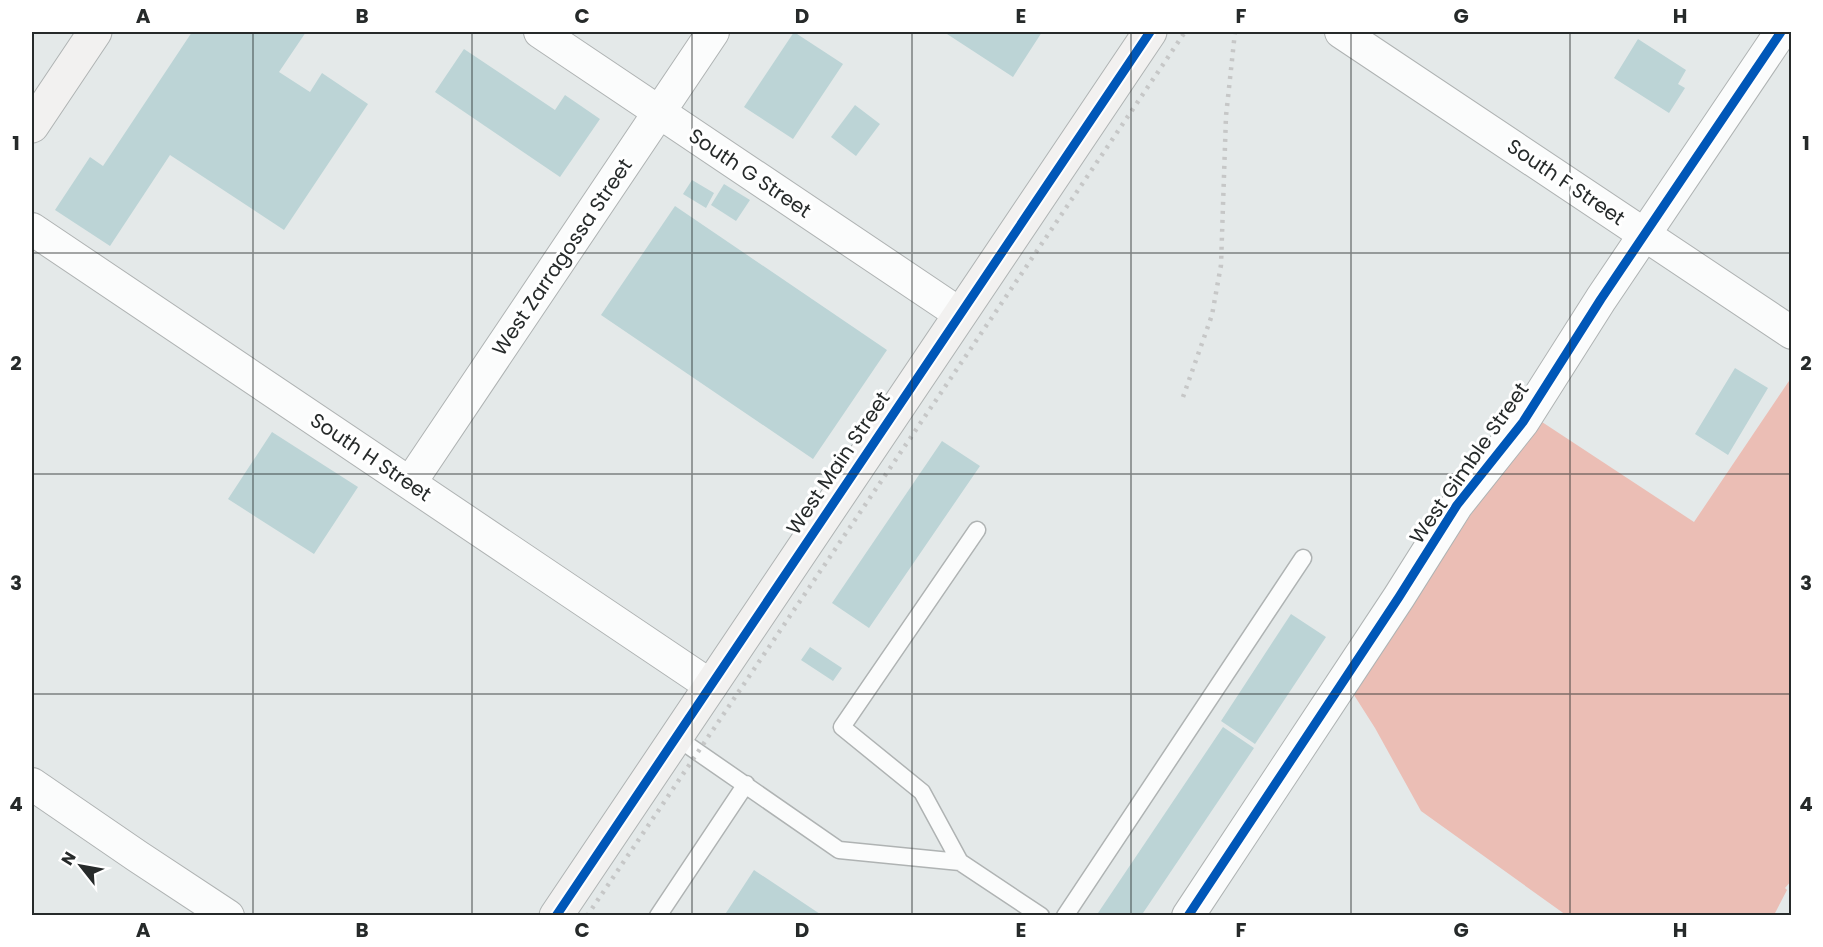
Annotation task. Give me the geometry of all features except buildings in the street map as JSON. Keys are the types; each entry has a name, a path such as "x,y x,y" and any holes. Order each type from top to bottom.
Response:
{"main road":[{"path":"32,126 95,32"},
{"name":"West Main Street","path":"567,912 676,737 1150,32"}],"street":[{"name":"South G Street","path":"540,32 960,314"},
{"name":"West Zarragossa Street","path":"410,483 713,32"},
{"name":"South F Street","path":"1341,32 1791,333"},
{"name":"West Gimble Street","path":"1188,915 1399,597 1457,505 1522,422 1644,235 1781,32"},
{"name":"South H Street","path":"32,229 711,686"},
{"path":"32,784 228,915"}],"lane":[{"path":"960,862 922,792 842,727 977,530"},
{"path":"1065,915 1303,558"},
{"path":"676,737 839,850 960,862 1041,915"},
{"path":"657,915 746,784"}],"shaded area":[{"path":"1791,378 1792,880 1785,888 1787,890 1774,915 1566,915 1421,811 1354,695 1471,514 1542,422 1694,522"}],"railway":[{"path":"587,916 1185,32"},
{"path":"1183,397 1212,315 1221,265 1226,116 1235,32"}],"cycle path":[{"path":"556,916 1150,32"},
{"path":"1188,916 1399,597 1457,505 1523,422 1601,299 1781,32"}]}
